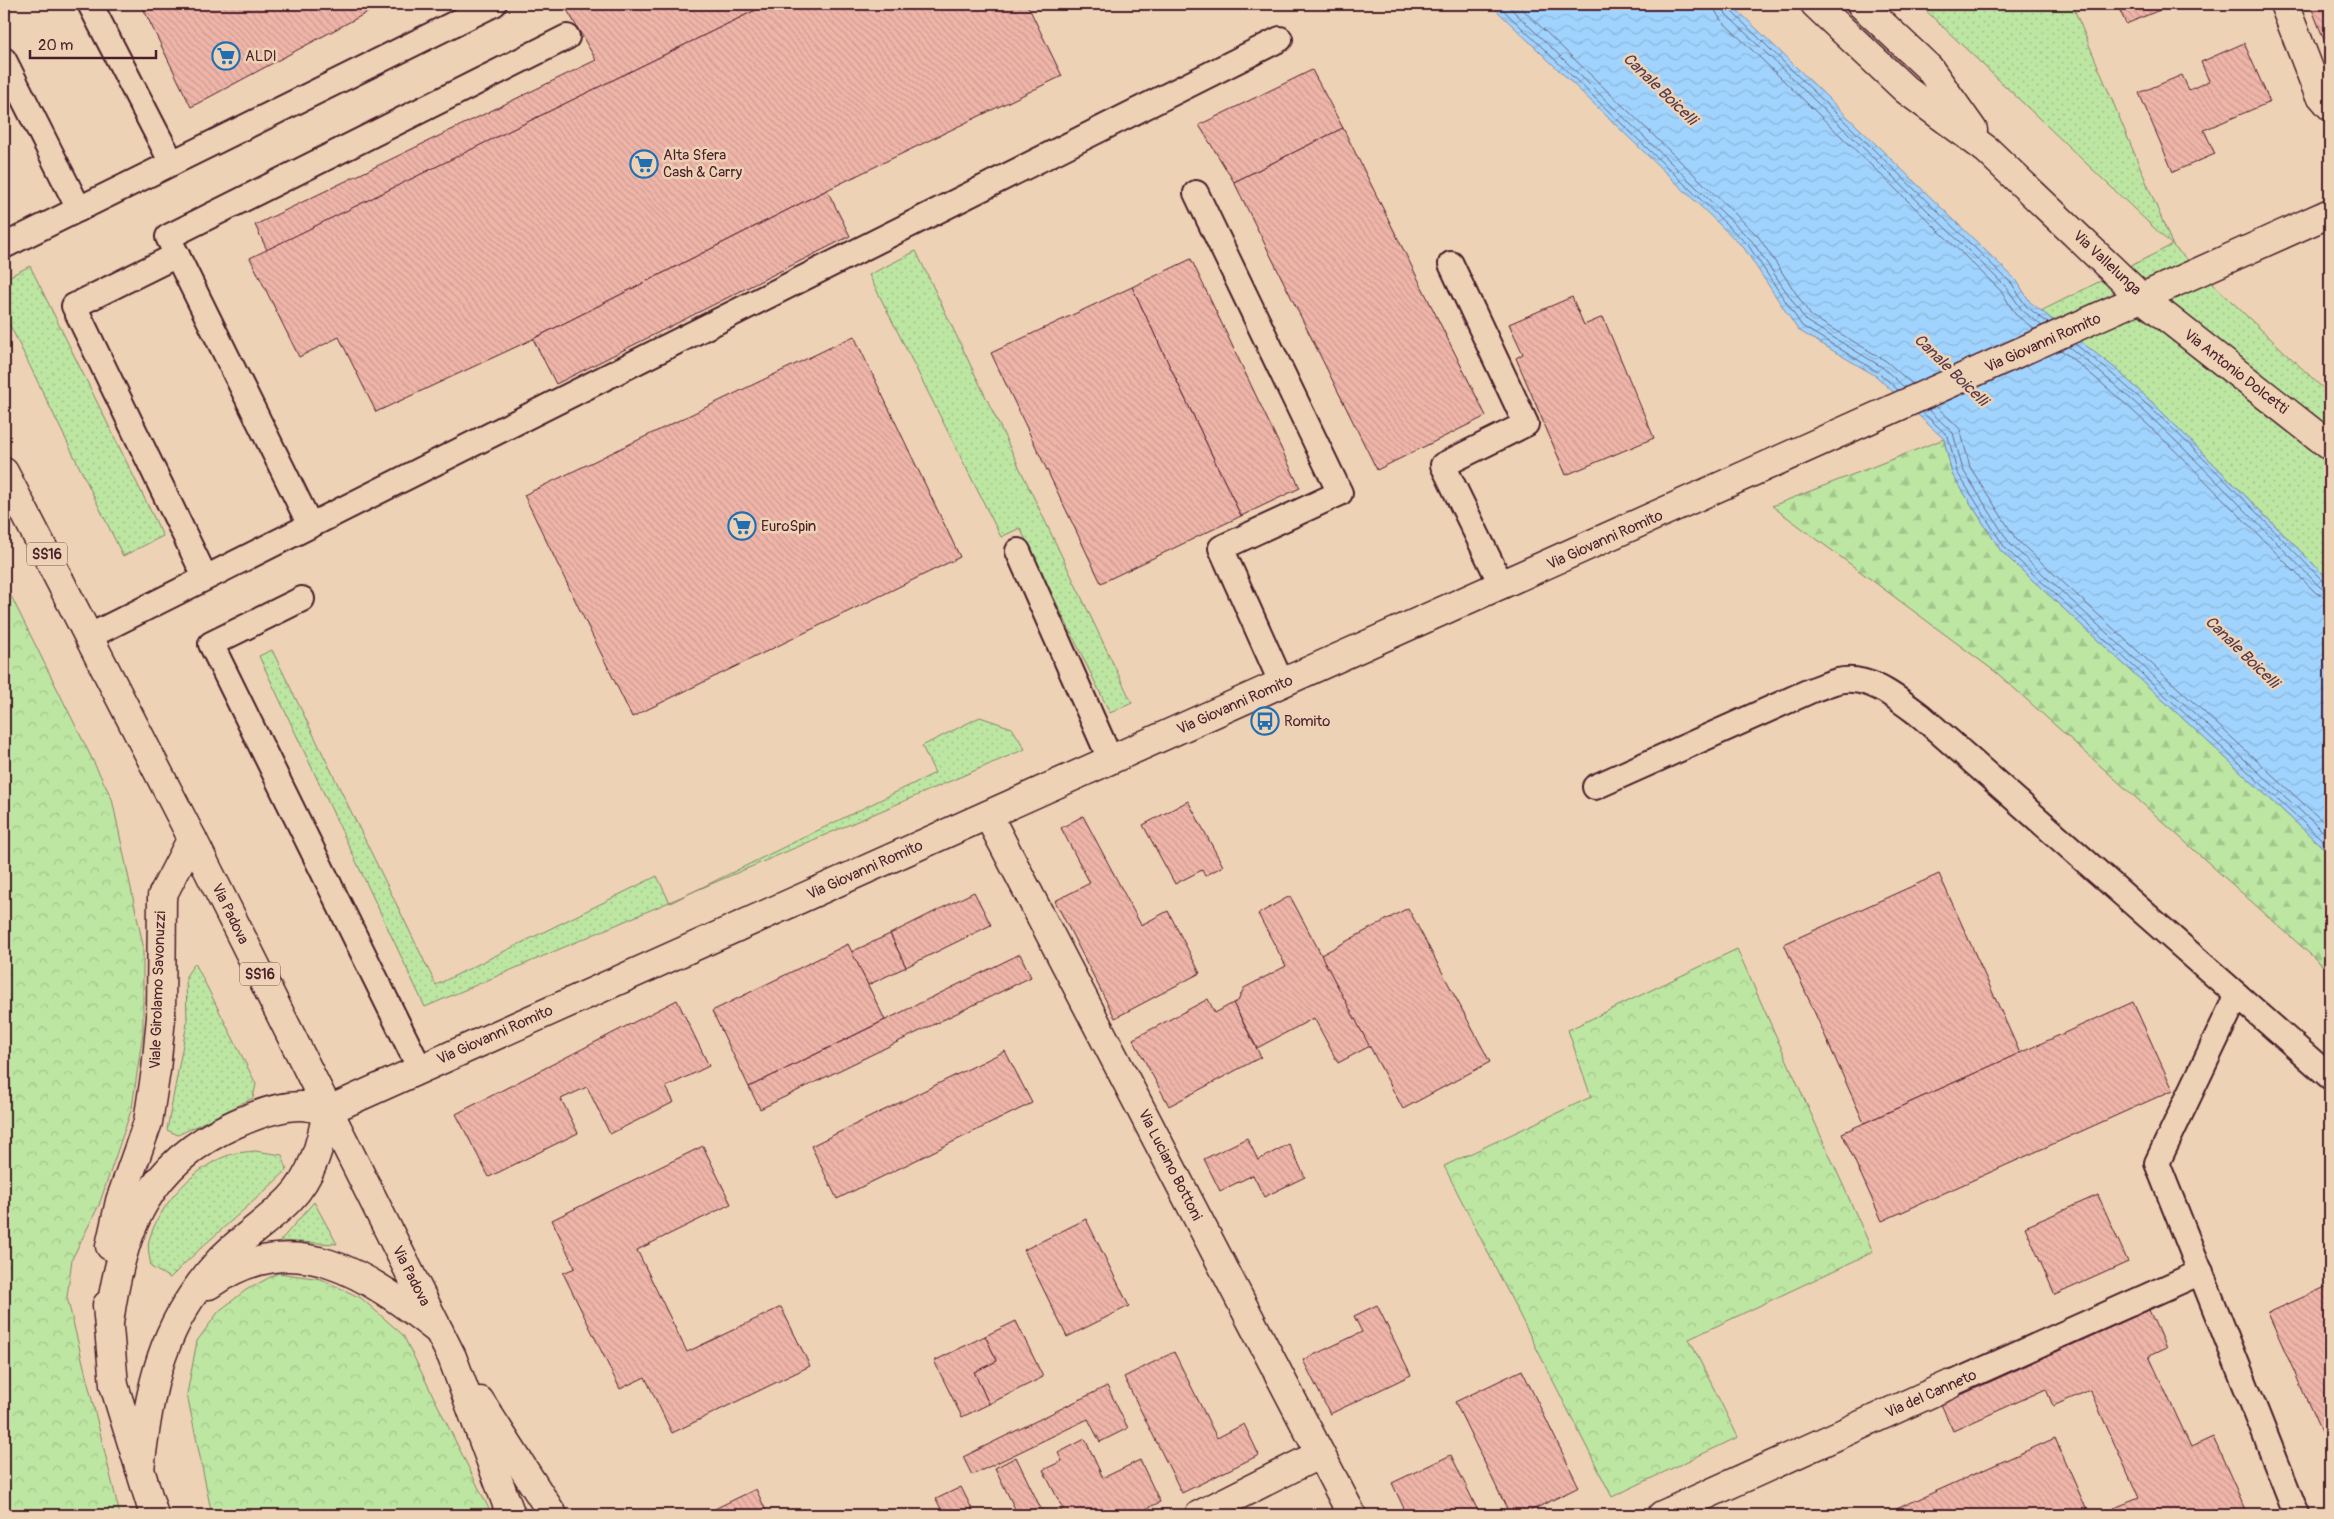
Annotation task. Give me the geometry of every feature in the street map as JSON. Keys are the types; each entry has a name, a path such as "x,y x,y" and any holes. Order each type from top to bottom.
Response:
{"street":[{"name":"Via Vallelunga","path":"1815,4 1906,90 1987,150 2142,298 2330,214"},
{"name":"Via Vallelunga","path":"1861,4 1929,68 1987,150"},
{"path":"2284,4 2318,92 2330,106"},
{"name":"Via Giovanni Romito","path":"327,1111 1887,414 2142,298"},
{"name":"Via Antonio Dolcetti","path":"2142,298 2330,446"},
{"name":"Via Padova","path":"4,472 90,636 452,1357 553,1515"},
{"name":"Via Luciano Bottoni","path":"988,815 1352,1515"},
{"name":"Viale Girolamo Savonuzzi","path":"154,1515 114,1385 110,1323 104,1286 111,1238 120,1201 148,1122 156,1070 161,1017 162,896 192,838"},
{"name":"Viale Girolamo Savonuzzi","path":"110,1323 113,1294 135,1219 152,1187 168,1168 191,1149 221,1130 256,1115 301,1106 327,1111 318,1154 305,1178 290,1199 220,1261 180,1316 155,1373 147,1412 140,1468"},
{"name":"Viale Girolamo Savonuzzi","path":"194,1296 223,1275 271,1256 309,1259 344,1269 368,1281 393,1295 439,1331"},
{"name":"Via Padova","path":"452,1357 511,1515"},
{"name":"Via del Canneto","path":"1662,1515 1949,1385"},
{"path":"1199,1515 1320,1454"}],"lane":[{"path":"90,4 172,163"},
{"path":"4,246 494,4"},
{"path":"310,525 168,237 567,37"},
{"path":"90,636 1280,39"},
{"path":"4,60 79,209"},
{"path":"1196,194 1340,493 1221,548 1282,684"},
{"path":"177,255 74,306 205,577"},
{"path":"1450,264 1526,424 1443,464 1502,586"},
{"path":"1018,551 1111,761"},
{"path":"302,599 211,644 420,1069"},
{"path":"1594,787 1812,690 1839,681 1856,680 1877,686 1921,716 2330,1077"},
{"path":"2236,995 2157,1163 2297,1515"},
{"name":"Via del Canneto","path":"1949,1385 2200,1272"}],"green space":[{"path":"1919,4 2072,4 2173,246 2330,395 2330,581 2158,408 2116,369 2041,311 2172,245"},
{"path":"916,251 1132,703 1110,713 1020,528 1001,537 869,275"},
{"path":"30,266 163,536 123,556 4,313 4,279"},
{"path":"1944,439 1952,474 2001,551 2330,854 2330,972 1997,673 1772,506"},
{"path":"4,582 112,799 143,945 143,1032 132,1108 99,1205 72,1259 67,1297 120,1515 4,1515"},
{"path":"272,650 436,985 657,876 669,902 425,1007 259,656"},
{"path":"980,717 1012,728 1025,749 692,892 935,773 922,746"},
{"path":"692,892 670,903 669,902"},
{"path":"1737,949 1873,1252 1689,1339 1738,1437 1612,1497 1444,1166 1591,1097 1568,1030"},
{"path":"195,963 256,1084 253,1098 178,1135 167,1130 187,1023 186,976"},
{"path":"255,1151 282,1155 287,1170 170,1278 151,1267 148,1243 154,1226 181,1187 205,1167 219,1159 235,1153"},
{"path":"314,1202 337,1244 280,1241"},
{"path":"278,1273 321,1279 361,1298 403,1335 492,1515 212,1515 187,1394 197,1341 219,1311 246,1290"}],"water":[{"name":"Canale Boicelli","path":"1490,4 1731,4 2017,281 2030,302 2116,369 2158,408 2330,581 2330,854 2001,551 1952,474 1944,439 1876,376 1798,330 1744,248"}],"building":[{"name":"ALDI","path":"141,4 383,4 191,107"},
{"path":"574,4 768,4 267,250 255,225 596,60 566,8"},
{"path":"768,4 1027,4 1062,76 827,190 533,339 376,412 339,337 299,357 250,258"},
{"path":"2117,4 2169,4 2167,7 2126,24"},
{"path":"2313,4 2330,4 2329,52 2311,7"},
{"path":"2244,43 2270,102 2204,130 2215,154 2173,172 2139,93 2182,75 2189,90 2209,81 2201,62"},
{"path":"1312,70 1343,128 1234,182 1199,125"},
{"path":"1343,128 1486,416 1377,470 1234,182"},
{"path":"827,190 850,236 556,384 533,339"},
{"path":"1191,259 1300,488 1241,516 1132,287"},
{"path":"1132,287 1241,516 1101,583 991,353"},
{"path":"1572,297 1584,325 1603,317 1654,438 1566,475 1516,358 1523,354 1509,324"},
{"name":"EuroSpin","path":"854,336 960,557 632,717 524,495"},
{"path":"1188,801 1223,866 1205,876 1202,870 1175,884 1143,825"},
{"path":"1083,816 1141,925 1168,911 1200,973 1115,1018 1055,901 1090,883 1061,828"},
{"path":"1939,874 2020,1053 1864,1123 1784,944"},
{"path":"974,892 991,925 906,967 890,934"},
{"path":"1290,896 1370,1046 1338,1063 1314,1018 1257,1048 1233,1003 1238,1001 1244,988 1286,966 1258,914"},
{"path":"1408,908 1490,1062 1403,1109 1321,955"},
{"path":"890,934 906,967 868,985 851,952"},
{"path":"848,944 885,1020 749,1087 712,1011"},
{"path":"1020,954 1031,977 760,1109 749,1087"},
{"path":"1208,999 1215,1013 1233,1003 1261,1057 1169,1106 1133,1039"},
{"path":"677,1000 709,1066 666,1087 674,1102 610,1134 587,1087 561,1099 578,1133 489,1177 456,1114"},
{"path":"2133,1002 2173,1090 1882,1221 1842,1133"},
{"path":"1005,1051 1032,1103 837,1199 811,1146"},
{"path":"1247,1138 1258,1160 1289,1144 1305,1177 1264,1197 1253,1175 1220,1191 1204,1159"},
{"path":"703,1146 731,1204 637,1250 687,1352 781,1307 810,1366 672,1433 645,1377 620,1389 563,1273 575,1268 552,1220"},
{"path":"2098,1195 2128,1262 2055,1295 2025,1227"},
{"path":"1086,1219 1129,1306 1067,1337 1024,1250"},
{"path":"2330,1285 2330,1452 2268,1313"},
{"path":"1377,1305 1411,1375 1330,1414 1303,1360 1362,1332 1354,1316"},
{"path":"2149,1310 2166,1348 2149,1356 2191,1447 2213,1437 2248,1515 2117,1515 2114,1508 2139,1498 2090,1390 2053,1406 2046,1389 1953,1431 1941,1404"},
{"path":"1016,1321 1043,1377 989,1404 974,1372 997,1361 985,1336"},
{"path":"985,1336 997,1361 974,1372 989,1404 962,1417 934,1361"},
{"path":"1174,1352 1217,1438 1244,1424 1259,1455 1182,1493 1124,1377"},
{"path":"1522,1370 1579,1487 1522,1515 1510,1515 1455,1402"},
{"path":"1107,1386 1128,1428 1100,1442 1088,1419 972,1475 963,1457"},
{"path":"2055,1438 2089,1515 1883,1515"},
{"path":"1085,1439 1103,1478 1140,1460 1160,1502 1134,1515 1051,1515 1063,1509 1043,1470 1062,1461 1058,1453"},
{"path":"1451,1455 1480,1515 1407,1515 1392,1483"},
{"path":"1016,1457 1044,1515 1018,1515 995,1468"},
{"path":"961,1487 975,1515 944,1515 936,1499"},
{"path":"756,1489 768,1515 702,1515"}],"place":[{"name":"ALDI","path":"226,56"},
{"name":"Alta Sfera Cash & Carry","path":"644,164"},
{"name":"EuroSpin","path":"742,526"},
{"name":"Romito","path":"1265,721"}]}
